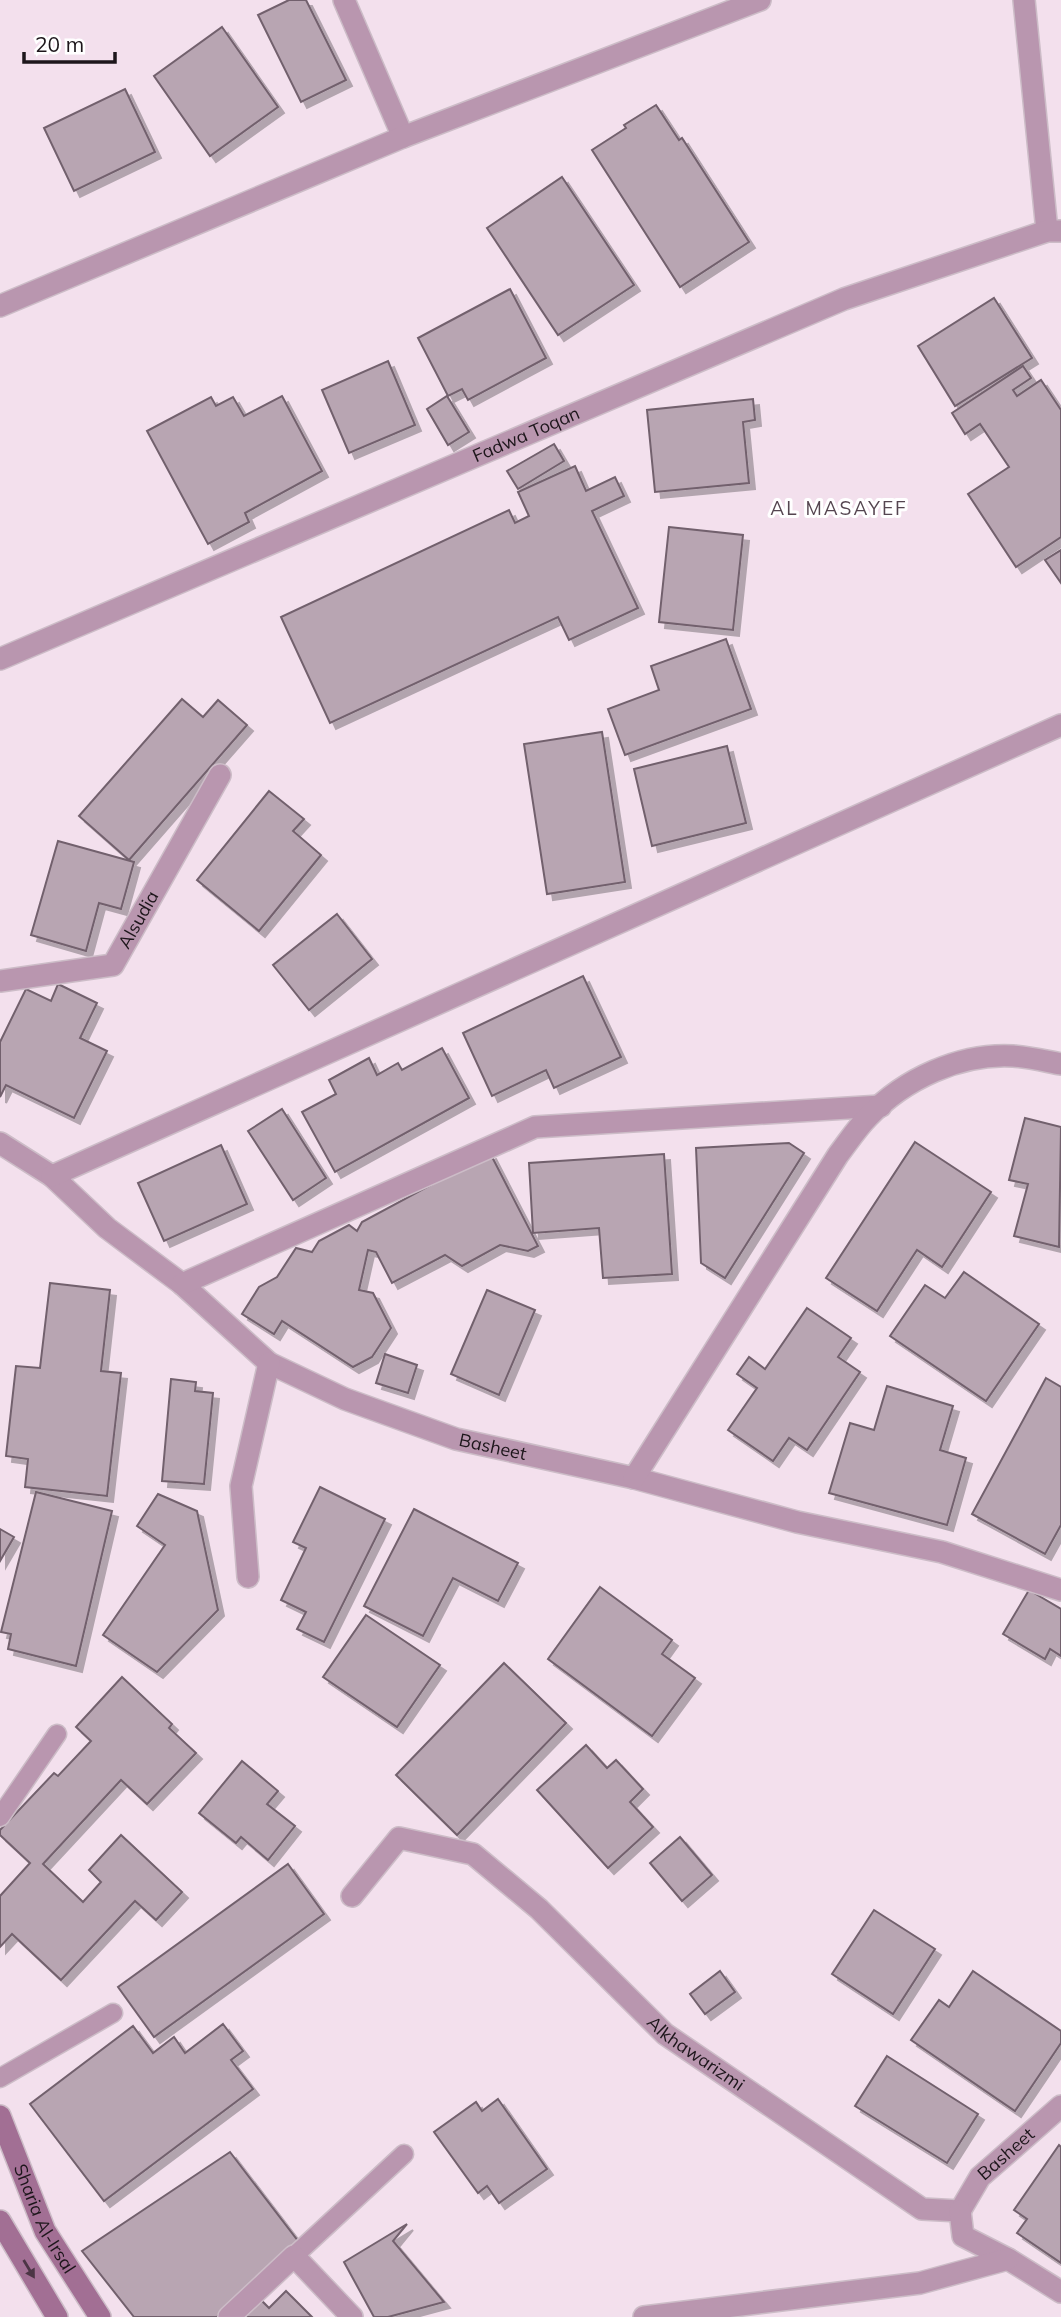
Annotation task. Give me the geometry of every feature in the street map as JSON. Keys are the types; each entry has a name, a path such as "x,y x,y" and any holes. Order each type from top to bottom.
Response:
{"main road":[{"name":"Sharia Al-Irsal","path":"0,2116 45,2231 100,2317"},
{"name":"Sharia Al-Irsal","path":"0,2221 57,2317"}],"street":[{"path":"344,0 403,137"},
{"path":"0,306 403,137 760,0"},
{"path":"1024,0 1054,231"},
{"name":"Fadwa Toqan","path":"0,659 844,299 1054,231"},
{"path":"52,1176 1061,724"},
{"name":"Alsudia","path":"0,981 113,965 220,775"},
{"path":"634,1478 838,1155 869,1116 896,1092 930,1072 970,1060 1012,1056 1061,1064"},
{"path":"182,1284 534,1127 881,1106"},
{"name":"Basheet","path":"0,1143 52,1176 107,1228 182,1284 269,1363 345,1399 456,1439 634,1478 797,1522 942,1552 1061,1590"},
{"path":"248,1577 241,1486 269,1363"},
{"name":"Alkhawarizmi","path":"352,1896 399,1838 473,1854 539,1909 665,2034 922,2209 960,2211"},
{"name":"Basheet","path":"960,2211 980,2177 1061,2106"},
{"path":"960,2211 963,2236 1008,2259 1061,2292"},
{"path":"229,2317 294,2256 352,2317"},
{"path":"644,2317 920,2283 1008,2259"}],"lane":[{"path":"0,1817 57,1734"},
{"path":"0,2078 113,2013"},
{"path":"294,2256 404,2154"}],"building":[{"path":"289,0 306,0 346,80 301,102 258,15"},
{"path":"222,27 278,107 210,156 154,76"},
{"path":"125,89 155,152 74,191 44,128"},
{"path":"656,105 679,140 682,138 749,242 680,287 592,150"},
{"path":"562,177 634,285 558,335 487,228"},
{"path":"510,289 546,358 468,400 462,389 448,396 418,338"},
{"path":"994,298 1032,358 955,406 918,346"},
{"path":"388,361 415,425 349,453 322,390"},
{"path":"1023,366 1031,378 1013,390 1017,396 1041,380 1061,410 1061,537 1016,567 968,494 1009,467 980,424 965,434 952,413"},
{"path":"282,396 322,471 245,513 249,522 208,544 147,431 211,397 216,406 233,397 244,416"},
{"path":"447,396 469,432 448,445 427,409"},
{"path":"753,399 755,420 743,422 749,483 655,492 647,410"},
{"path":"554,444 564,461 518,489 507,471"},
{"path":"575,466 586,491 615,477 624,496 592,511 638,608 569,640 558,617 330,723 281,617 509,510 515,523 529,516 518,492"},
{"path":"669,527 743,535 733,630 659,622"},
{"path":"1061,550 1061,583 1045,560"},
{"path":"726,639 751,709 625,755 608,709 659,690 651,666"},
{"path":"182,699 203,717 218,700 247,725 129,860 79,816"},
{"path":"602,732 625,882 547,894 524,744"},
{"path":"727,746 746,823 652,846 634,769"},
{"path":"269,791 304,819 293,831 321,855 259,931 197,880"},
{"path":"58,841 134,862 121,909 99,903 86,951 31,935"},
{"path":"337,914 372,959 309,1010 273,965"},
{"path":"583,976 621,1057 554,1088 546,1070 492,1096 463,1033"},
{"path":"58,984 97,1003 80,1038 107,1051 74,1118 6,1085 0,1097 0,1042 26,989 51,1001"},
{"path":"442,1048 469,1098 335,1172 302,1112 336,1094 329,1080 369,1058 377,1075 398,1063 402,1070"},
{"path":"282,1109 326,1178 293,1200 248,1131"},
{"path":"1025,1118 1061,1127 1059,1247 1014,1236 1028,1184 1009,1180"},
{"path":"915,1142 991,1192 942,1267 917,1250 877,1311 826,1278"},
{"path":"789,1143 804,1153 725,1278 701,1263 696,1148"},
{"path":"221,1145 247,1204 164,1241 138,1183"},
{"path":"490,1153 538,1246 528,1251 500,1245 462,1266 445,1255 392,1283 376,1252 368,1250 359,1290 373,1293 391,1328 372,1357 353,1367 282,1321 274,1334 242,1314 259,1287 277,1277 296,1248 312,1252 319,1241 349,1225 357,1231 362,1222"},
{"path":"664,1154 672,1274 603,1278 599,1228 533,1233 529,1163"},
{"path":"964,1272 1039,1324 986,1401 890,1336 925,1285 945,1298"},
{"path":"50,1283 110,1290 101,1371 121,1373 107,1496 25,1487 28,1459 6,1456 16,1366 40,1368"},
{"path":"487,1290 535,1310 499,1395 451,1374"},
{"path":"807,1308 851,1338 838,1357 860,1372 807,1450 789,1438 773,1461 728,1430 757,1388 737,1374 749,1357 765,1369"},
{"path":"385,1354 417,1365 408,1393 376,1383"},
{"path":"1046,1378 1061,1387 1061,1525 1045,1554 972,1514"},
{"path":"171,1379 196,1382 195,1391 213,1393 204,1484 162,1481"},
{"path":"887,1386 953,1406 940,1450 966,1458 947,1525 829,1493 850,1423 874,1430"},
{"path":"320,1487 385,1519 324,1642 297,1629 306,1612 281,1600 306,1548 293,1542"},
{"path":"36,1492 112,1511 76,1666 8,1649 11,1634 1,1632"},
{"path":"158,1494 197,1511 218,1610 157,1672 103,1635 165,1545 137,1526"},
{"path":"414,1509 518,1563 498,1601 453,1578 423,1636 364,1606"},
{"path":"0,1529 14,1537 0,1561"},
{"path":"600,1587 672,1640 662,1654 695,1678 652,1736 548,1659"},
{"path":"1029,1590 1061,1609 1061,1656 1050,1649 1045,1659 1003,1634"},
{"path":"366,1615 440,1665 397,1727 323,1677"},
{"path":"504,1663 566,1723 457,1835 396,1775"},
{"path":"122,1677 172,1724 169,1728 196,1753 147,1804 121,1780 43,1864 83,1902 101,1882 89,1870 121,1835 182,1892 156,1920 135,1901 61,1980 12,1934 0,1947 0,1896 30,1863 0,1835 0,1830 54,1773 58,1776 91,1741 76,1727"},
{"path":"586,1745 607,1768 616,1760 643,1789 630,1802 653,1827 608,1868 537,1790"},
{"path":"242,1761 278,1791 267,1804 295,1826 268,1860 241,1837 236,1843 199,1813"},
{"path":"680,1837 712,1875 682,1901 650,1863"},
{"path":"288,1864 324,1914 154,2037 118,1987"},
{"path":"874,1910 935,1949 893,2014 832,1974"},
{"path":"720,1971 735,1992 705,2014 690,1994"},
{"path":"973,1971 1061,2031 1061,2043 1015,2111 911,2040 939,2000 949,2007"},
{"path":"223,2024 243,2051 231,2060 253,2089 104,2201 30,2104 133,2026 153,2053 174,2037 185,2053"},
{"path":"887,2056 978,2114 947,2163 855,2106"},
{"path":"498,2099 547,2169 499,2203 487,2186 478,2193 434,2132 476,2102 482,2111"},
{"path":"1059,2145 1061,2263 1017,2233 1027,2219 1014,2210"},
{"path":"230,2152 298,2241 217,2317 134,2317 82,2251"},
{"path":"407,2224 393,2241 444,2302 388,2317 374,2317 344,2262"},
{"path":"286,2291 312,2317 238,2317 258,2297 269,2308"}],"district":[{"name":"AL MASAYEF","path":"839,508"}]}
